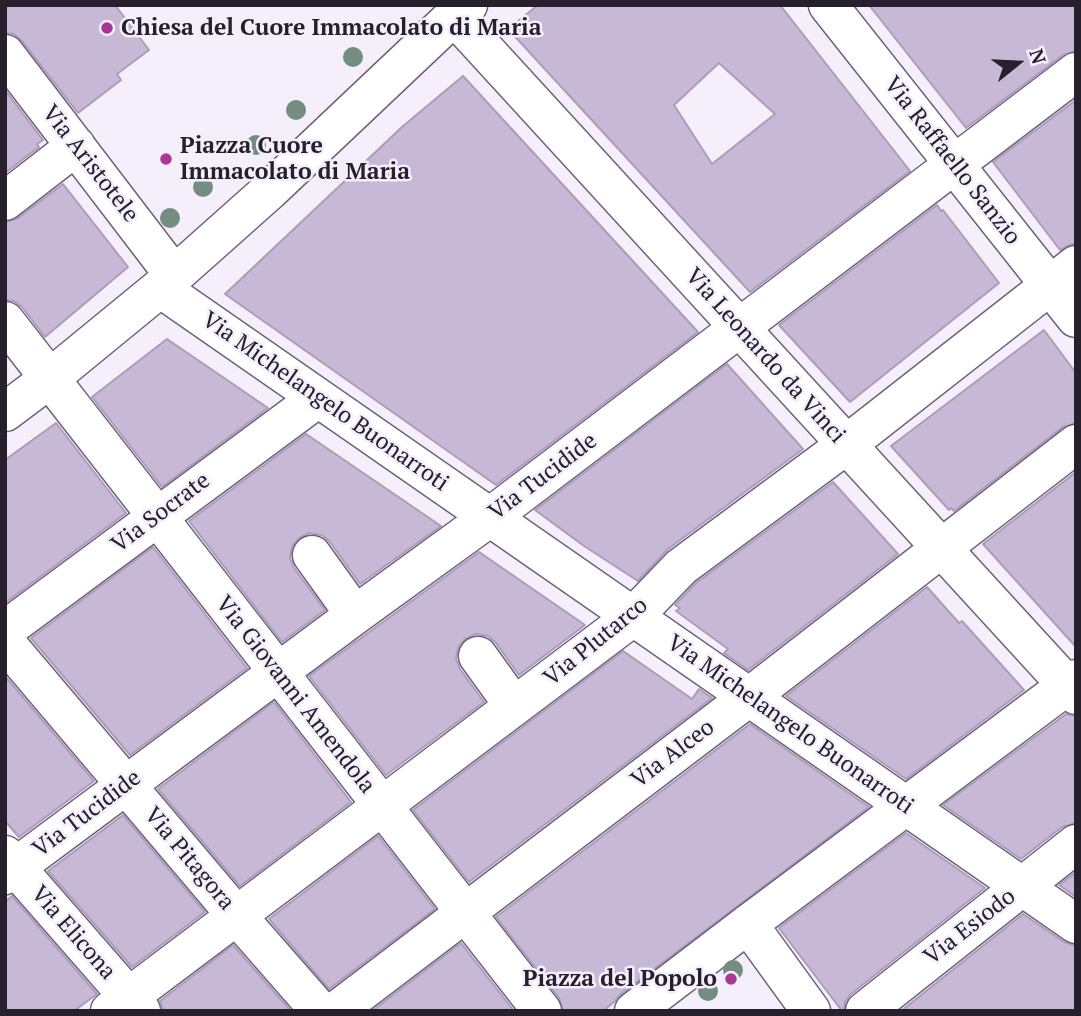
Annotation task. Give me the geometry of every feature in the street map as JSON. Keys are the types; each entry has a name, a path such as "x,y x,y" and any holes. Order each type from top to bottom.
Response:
{"street":[{"name":"Via Raffaello Sanzio","path":"828,5 955,164 1063,275 1076,317"},
{"path":"5,412 167,281 269,191 461,11"},
{"name":"Via Leonardo da Vinci","path":"461,11 846,445 1073,687"},
{"name":"Via Aristotele","path":"5,54 76,146 167,281"},
{"name":"Via Tucidide","path":"9,866 127,785 491,517 1076,72"},
{"path":"5,201 76,146"},
{"name":"Via Plutarco","path":"126,1006 236,915 634,616 681,567 846,445 1063,275"},
{"name":"Via Michelangelo Buonarroti","path":"167,281 318,398 1076,924"},
{"name":"Via Giovanni Amendola","path":"5,321 542,1011"},
{"name":"Via Socrate","path":"5,630 318,398"},
{"name":"Via Alceo","path":"336,1011 1076,444"},
{"path":"312,555 355,615"},
{"name":"Via Pitagora","path":"5,642 320,1011"},
{"path":"478,656 514,706"},
{"path":"634,1011 907,806 1073,687"},
{"name":"Via Esiodo","path":"865,1011 1076,844"},
{"name":"Via Elicona","path":"9,866 126,1006"},
{"path":"748,924 811,1011"}],"building":[{"path":"5,5 115,5 149,50 117,74 121,80 78,113 22,41 14,34 5,33"},
{"path":"538,5 780,5 910,171 750,292 508,29","holes":["719,63 775,114 712,164 674,105"]},
{"path":"869,5 1076,5 1076,51 1063,55 966,128"},
{"path":"463,76 698,332 496,485 225,294 402,127"},
{"path":"5,90 43,140 37,144 39,147 5,173"},
{"path":"1076,100 1076,244 1060,250 993,162"},
{"path":"63,184 128,267 45,337 22,307 14,301 5,300 5,222 18,218"},
{"path":"937,205 999,283 850,402 779,325"},
{"path":"1044,330 1076,373 1076,423 1063,427 954,511 951,508 949,510 891,446"},
{"path":"167,339 268,408 162,487 92,397"},
{"path":"727,364 803,449 668,549 638,581 535,510"},
{"path":"56,423 126,513 5,603 5,460"},
{"path":"306,434 441,526 360,584 322,535 309,533 299,538 292,547 290,558 294,568 325,610 282,642 189,521"},
{"path":"1076,472 1076,647 983,544"},
{"path":"833,482 898,554 748,670 724,653 728,649 676,611 680,608 675,605 696,583"},
{"path":"153,547 247,668 130,755 31,638"},
{"path":"479,552 585,625 519,675 488,636 476,634 465,639 458,648 456,659 460,669 484,702 386,775 309,676"},
{"path":"927,587 959,623 962,621 1024,690 906,779 786,696"},
{"path":"623,651 692,699 699,689 712,698 469,882 413,810"},
{"path":"5,676 94,781 19,837 5,821"},
{"path":"274,702 351,802 240,886 158,789"},
{"path":"1066,714 1076,716 1076,823 1062,827 1021,859 943,805"},
{"path":"750,724 869,807 621,994 603,1011 563,1011 559,998 496,917"},
{"path":"123,815 205,912 132,967 48,871"},
{"path":"906,833 985,888 851,994 842,1011 779,928"},
{"path":"378,836 435,909 329,989 269,919"},
{"path":"1076,872 1076,897 1059,885"},
{"path":"12,896 97,994 74,1011 5,1011 5,902"},
{"path":"1023,914 1064,942 1076,946 1076,1011 901,1011"},
{"path":"461,943 514,1011 372,1011"},
{"path":"233,945 291,1011 164,1011 160,1001"}],"place":[{"name":"Chiesa del Cuore Immacolato di Maria","path":"107,28"},
{"name":"Piazza Cuore Immacolato di Maria","path":"166,159"},
{"name":"Piazza del Popolo","path":"731,979"}]}
